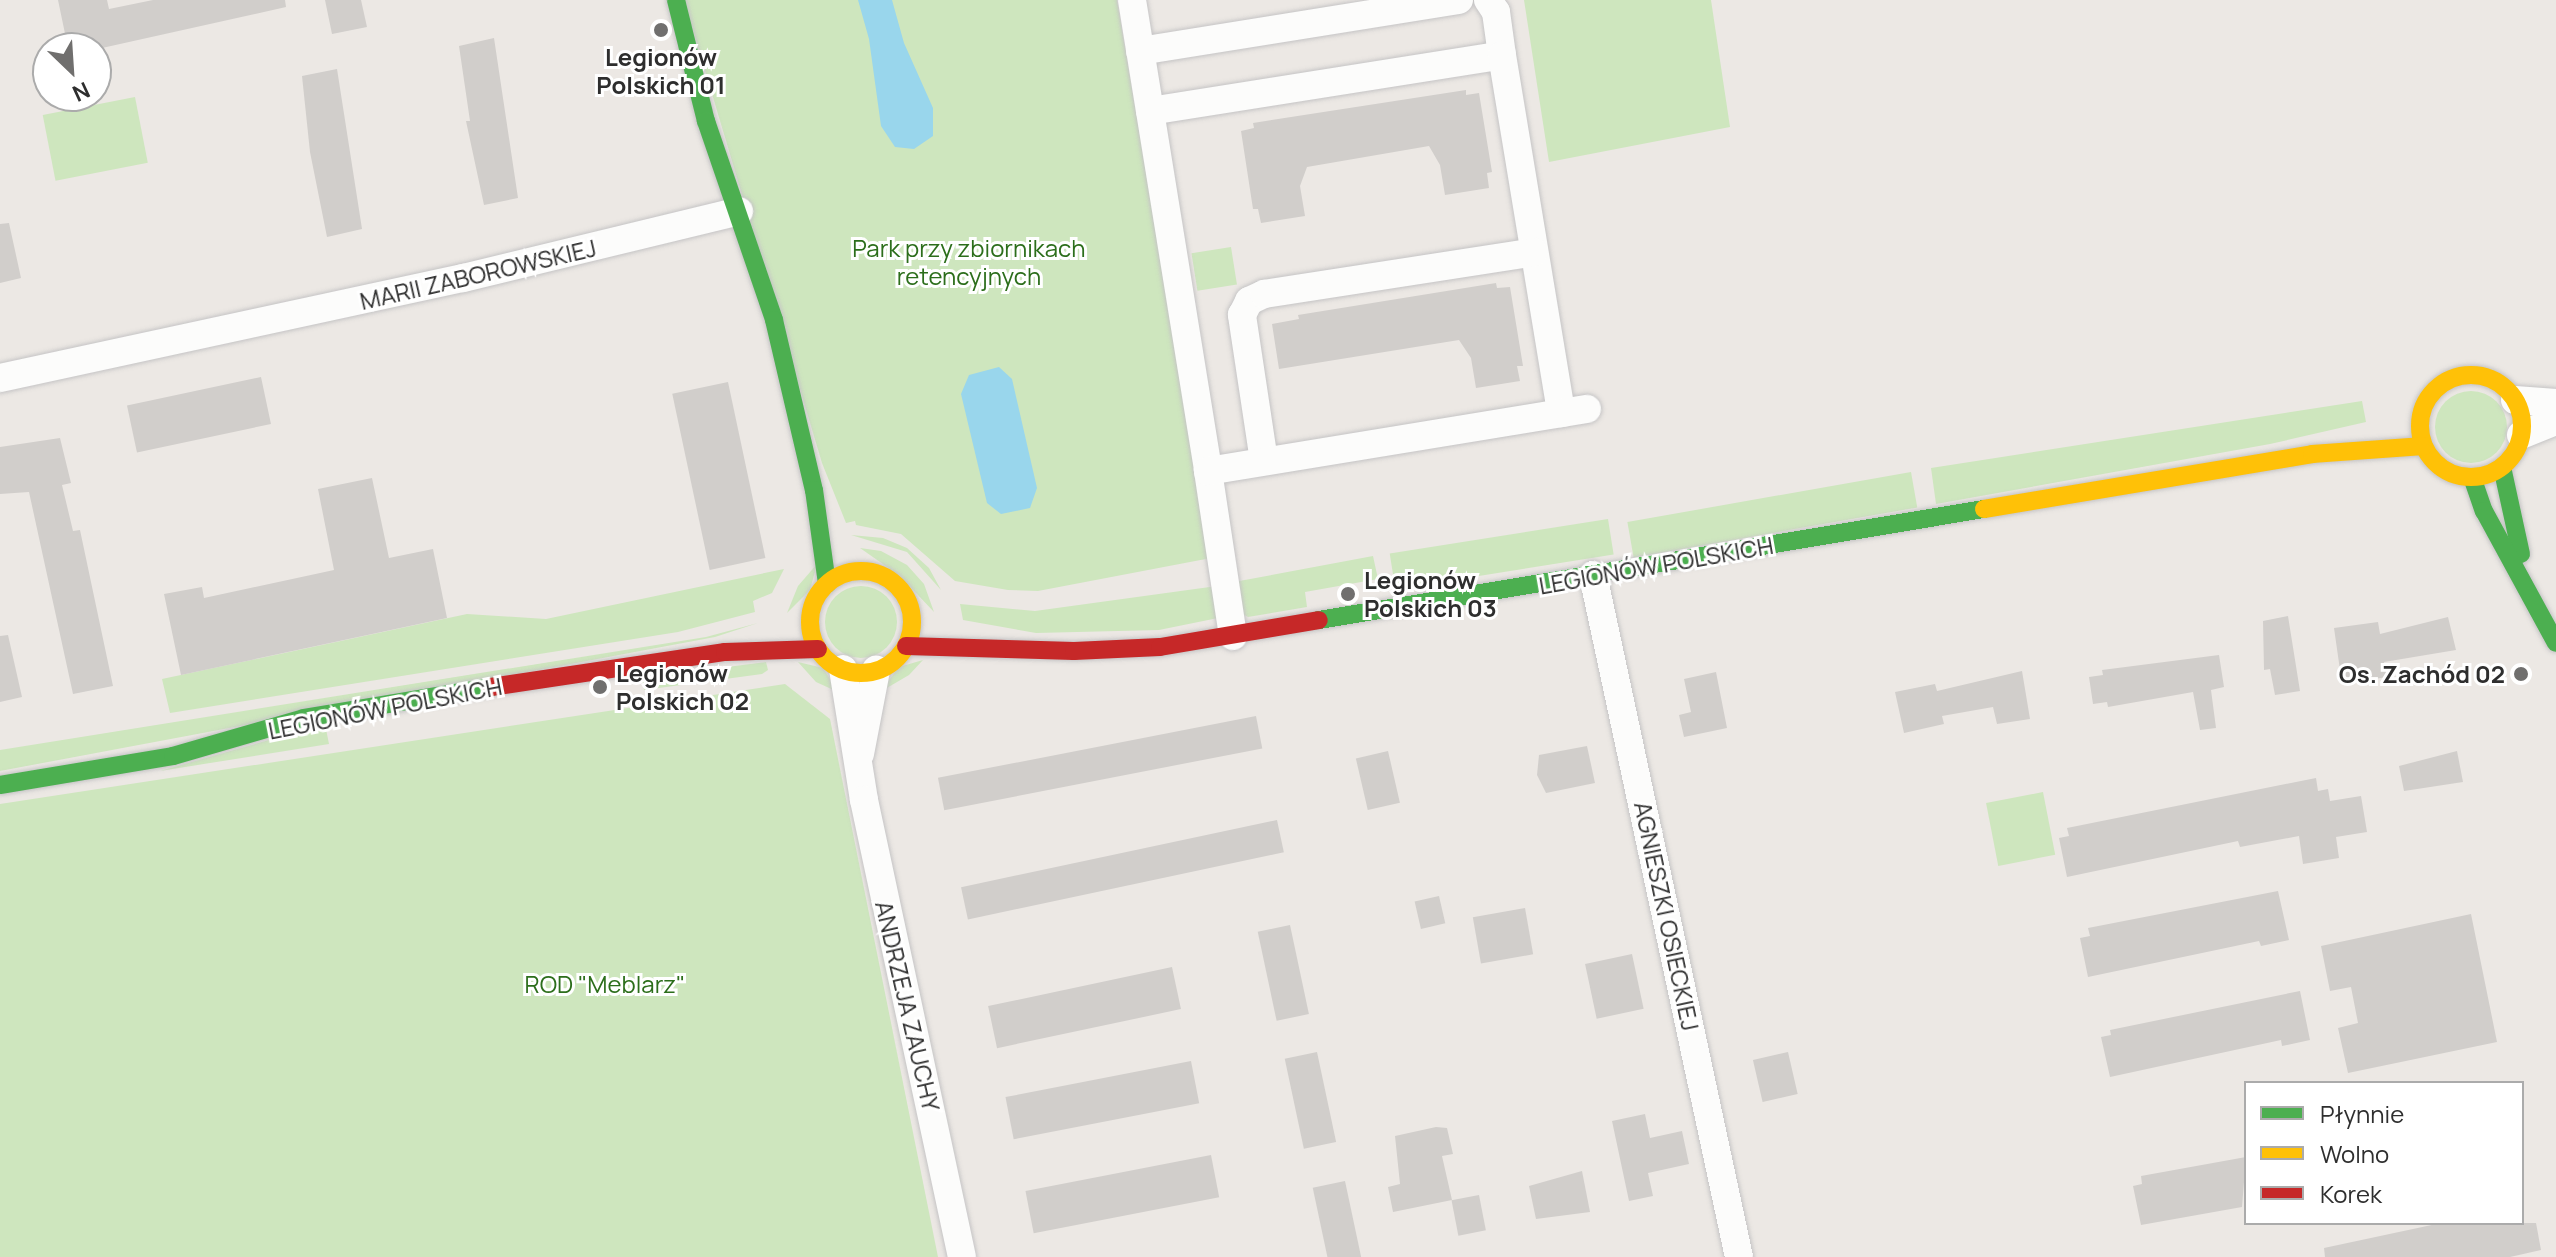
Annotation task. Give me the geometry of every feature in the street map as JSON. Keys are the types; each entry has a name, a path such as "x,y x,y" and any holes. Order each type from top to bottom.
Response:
{"street":[{"path":"676,0 706,121 767,293 814,490 827,584"},
{"path":"1132,0 1233,636"},
{"path":"1208,471 1574,411 1534,252 1496,12 1488,0"},
{"path":"1140,51 1445,1"},
{"path":"1150,111 1502,55"},
{"name":"MARII ZABOROWSKIEJ","path":"0,378 478,274 739,211"},
{"path":"1264,461 1242,315 1249,301 1264,294 1534,252"},
{"path":"2556,403 2515,400 2490,379 2461,376 2435,390 2421,417 2424,446 2446,471 2472,477 2502,467 2521,435 2556,421"},
{"path":"2515,400 2521,435"},
{"path":"2398,423 2421,417"},
{"name":"LEGIONÓW POLSKICH","path":"2312,454 2376,430"},
{"name":"LEGIONÓW POLSKICH","path":"906,646 997,644 1074,651 1233,636 2312,454 2424,446"},
{"path":"2502,467 2528,592"},
{"path":"2472,477 2556,643"},
{"path":"814,490 841,531"},
{"path":"853,552 864,571 895,584 918,616 906,646 876,670 843,669 818,649 804,616 827,584 864,571"},
{"name":"AGNIESZKI OSIECKIEJ","path":"1593,575 1739,1257"},
{"name":"LEGIONÓW POLSKICH","path":"954,626 997,644"},
{"name":"LEGIONÓW POLSKICH","path":"725,652 767,630"},
{"name":"LEGIONÓW POLSKICH","path":"0,785 173,756 304,718 725,652 818,649"},
{"name":"ANDRZEJA ZAUCHY","path":"843,669 848,716 860,755 864,800 962,1257"},
{"name":"ANDRZEJA ZAUCHY","path":"860,755 876,670"}],"green space":[{"name":"Park przy zbiornikach retencyjnych","path":"684,0 1117,0 1211,558 1038,591 1008,590 955,581 901,534 856,525 855,521 846,523 822,463"},
{"path":"1524,0 1711,0 1730,127 1549,162"},
{"path":"135,97 148,163 56,181 43,115 112,112 112,101"},
{"path":"1231,247 1237,285 1197,291 1191,253"},
{"path":"2471,391 2497,401 2507,427 2497,453 2471,463 2445,453 2435,427 2445,401"},
{"path":"2362,401 2366,422 2270,444 1936,504 1931,468"},
{"path":"1911,472 1917,507 1634,557 1627,522"},
{"path":"1608,519 1614,555 1395,589 1390,554"},
{"path":"851,535 883,538 907,548 929,568 941,590 907,552"},
{"path":"860,548 881,551 907,565 924,584 934,612 900,576"},
{"path":"1373,556 1378,579 1305,592 1307,607 1248,617 1241,613 1234,582"},
{"path":"817,564 810,590 787,613 798,586"},
{"path":"784,569 772,593 753,601 755,612 678,632 170,713 162,679 467,614 546,619"},
{"path":"868,586 887,596 895,608 895,636 887,648 875,656 854,658 835,648 827,636 825,615 835,596 847,588"},
{"path":"1217,586 1218,618 1159,630 1036,633 963,620 960,604 1035,611"},
{"path":"758,623 715,637 0,771 0,750 706,637"},
{"path":"923,660 909,675 880,692 899,667"},
{"path":"766,662 768,670 762,674 644,690 642,678"},
{"path":"798,662 823,668 838,692 816,682"},
{"name":"ROD \"Meblarz\"","path":"785,684 830,719 938,1257 0,1257 0,804"},
{"path":"325,724 329,744 160,771"},
{"path":"2043,792 2055,855 1998,866 1986,803"}],"water":[{"path":"858,0 892,0 904,43 933,108 933,136 914,149 895,147 881,126 869,39"},
{"path":"999,367 1012,379 1037,488 1030,508 1001,514 987,503 961,394 969,375"}],"building":[{"path":"58,0 107,0 109,9 153,0 285,0 286,7 112,46 112,32 65,32"},
{"path":"325,0 361,0 367,27 332,34"},
{"path":"494,38 518,198 484,205 466,121 470,121 459,46"},
{"path":"337,69 362,229 327,237 310,152 302,76"},
{"path":"1466,90 1466,95 1479,93 1492,172 1487,173 1489,188 1445,195 1440,165 1429,146 1307,167 1300,186 1305,216 1261,223 1258,209 1253,209 1241,131 1254,128 1253,123"},
{"path":"9,223 21,278 0,283 0,224"},
{"path":"1496,283 1497,288 1510,287 1523,366 1517,366 1520,381 1476,388 1471,358 1459,340 1279,369 1272,324 1299,319 1298,315"},
{"path":"261,377 271,424 137,452 127,405"},
{"path":"728,382 765,558 710,570 672,394"},
{"path":"60,438 71,483 62,485 73,531 80,530 113,686 73,694 29,492 0,494 0,447"},
{"path":"372,478 389,558 433,549 447,618 181,675 164,594 202,587 204,598 334,570 318,489"},
{"path":"2288,616 2300,691 2275,695 2270,669 2264,670 2263,621"},
{"path":"2448,617 2456,650 2384,662 2387,677 2342,684 2334,628 2378,622 2380,634"},
{"path":"8,635 22,697 0,702 0,636"},
{"path":"2219,655 2224,687 2211,690 2216,728 2200,730 2193,692 2108,707 2107,702 2093,704 2089,677 2103,675 2102,670"},
{"path":"2022,671 2030,719 1997,724 1993,707 1942,716 1944,724 1904,733 1895,692 1935,684 1937,691"},
{"path":"1716,672 1727,728 1684,737 1679,715 1691,712 1684,679"},
{"path":"1256,716 1262,748 944,810 938,778"},
{"path":"1587,746 1595,783 1546,793 1537,775 1539,755"},
{"path":"1388,751 1400,803 1368,810 1356,758"},
{"path":"2457,751 2463,782 2404,791 2399,766"},
{"path":"2316,778 2318,791 2328,789 2330,801 2361,796 2367,832 2336,837 2339,858 2303,864 2299,836 2240,847 2238,841 2067,877 2059,838 2069,836 2067,828"},
{"path":"1277,820 1284,852 968,919 961,887"},
{"path":"2278,891 2289,940 2261,946 2259,941 2088,977 2080,938 2090,936 2088,928"},
{"path":"1439,896 1445,923 1421,929 1415,902"},
{"path":"1525,908 1533,954 1481,963 1473,917"},
{"path":"2471,914 2497,1042 2348,1073 2338,1028 2358,1023 2351,987 2330,991 2321,946"},
{"path":"1290,925 1309,1014 1277,1021 1258,932"},
{"path":"1632,954 1644,1009 1597,1019 1585,964"},
{"path":"1172,967 1181,1009 997,1048 988,1006"},
{"path":"2300,991 2310,1040 2282,1046 2281,1040 2110,1077 2101,1037 2111,1035 2110,1030"},
{"path":"1317,1052 1336,1142 1304,1149 1285,1059"},
{"path":"1788,1052 1798,1094 1763,1102 1753,1060"},
{"path":"1191,1061 1199,1103 1014,1139 1005,1097"},
{"path":"1645,1114 1650,1138 1682,1131 1689,1164 1648,1173 1653,1196 1629,1201 1612,1121"},
{"path":"1436,1127 1447,1128 1453,1154 1442,1156 1452,1200 1393,1212 1388,1187 1400,1184 1395,1136"},
{"path":"1211,1155 1219,1197 1034,1233 1025,1191"},
{"path":"2244,1157 2242,1207 2141,1225 2133,1186 2142,1184 2141,1176"},
{"path":"1582,1171 1590,1212 1536,1219 1529,1186"},
{"path":"1345,1181 1361,1257 1327,1257 1313,1188"},
{"path":"1479,1195 1486,1230 1458,1236 1452,1200"},
{"path":"2536,1223 2541,1250 2510,1257 2325,1257 2324,1248 2432,1225"}],"traffic: fast":[{"path":"676,0 706,121 774,320 814,490 827,584"},
{"path":"2502,467 2521,554"},
{"path":"2472,477 2484,511 2556,643"},
{"path":"1319,620 1984,509"},
{"path":"0,785 173,756 304,718 491,687"}],"traffic: slow":[{"path":"2471,375 2490,379 2507,390 2518,407 2522,426 2518,445 2507,462 2490,473 2471,477 2452,473 2435,462 2424,445 2420,426 2424,407 2435,390 2452,379 2471,375"},
{"path":"1984,509 2312,454 2424,446"},
{"path":"861,571 880,575 897,586 908,603 912,622 908,641 897,658 880,669 861,673 842,669 825,658 814,641 810,622 814,603 825,586 842,575 861,571"}],"traffic: jam":[{"path":"906,646 1074,651 1160,647 1319,620"},
{"path":"491,687 725,652 818,649"}],"place":[{"name":"Legionów Polskich 01","path":"661,30"},
{"name":"Legionów Polskich 03","path":"1348,594"},
{"name":"Os. Zachód 02","path":"2521,674"},
{"name":"Legionów Polskich 02","path":"600,687"}]}
